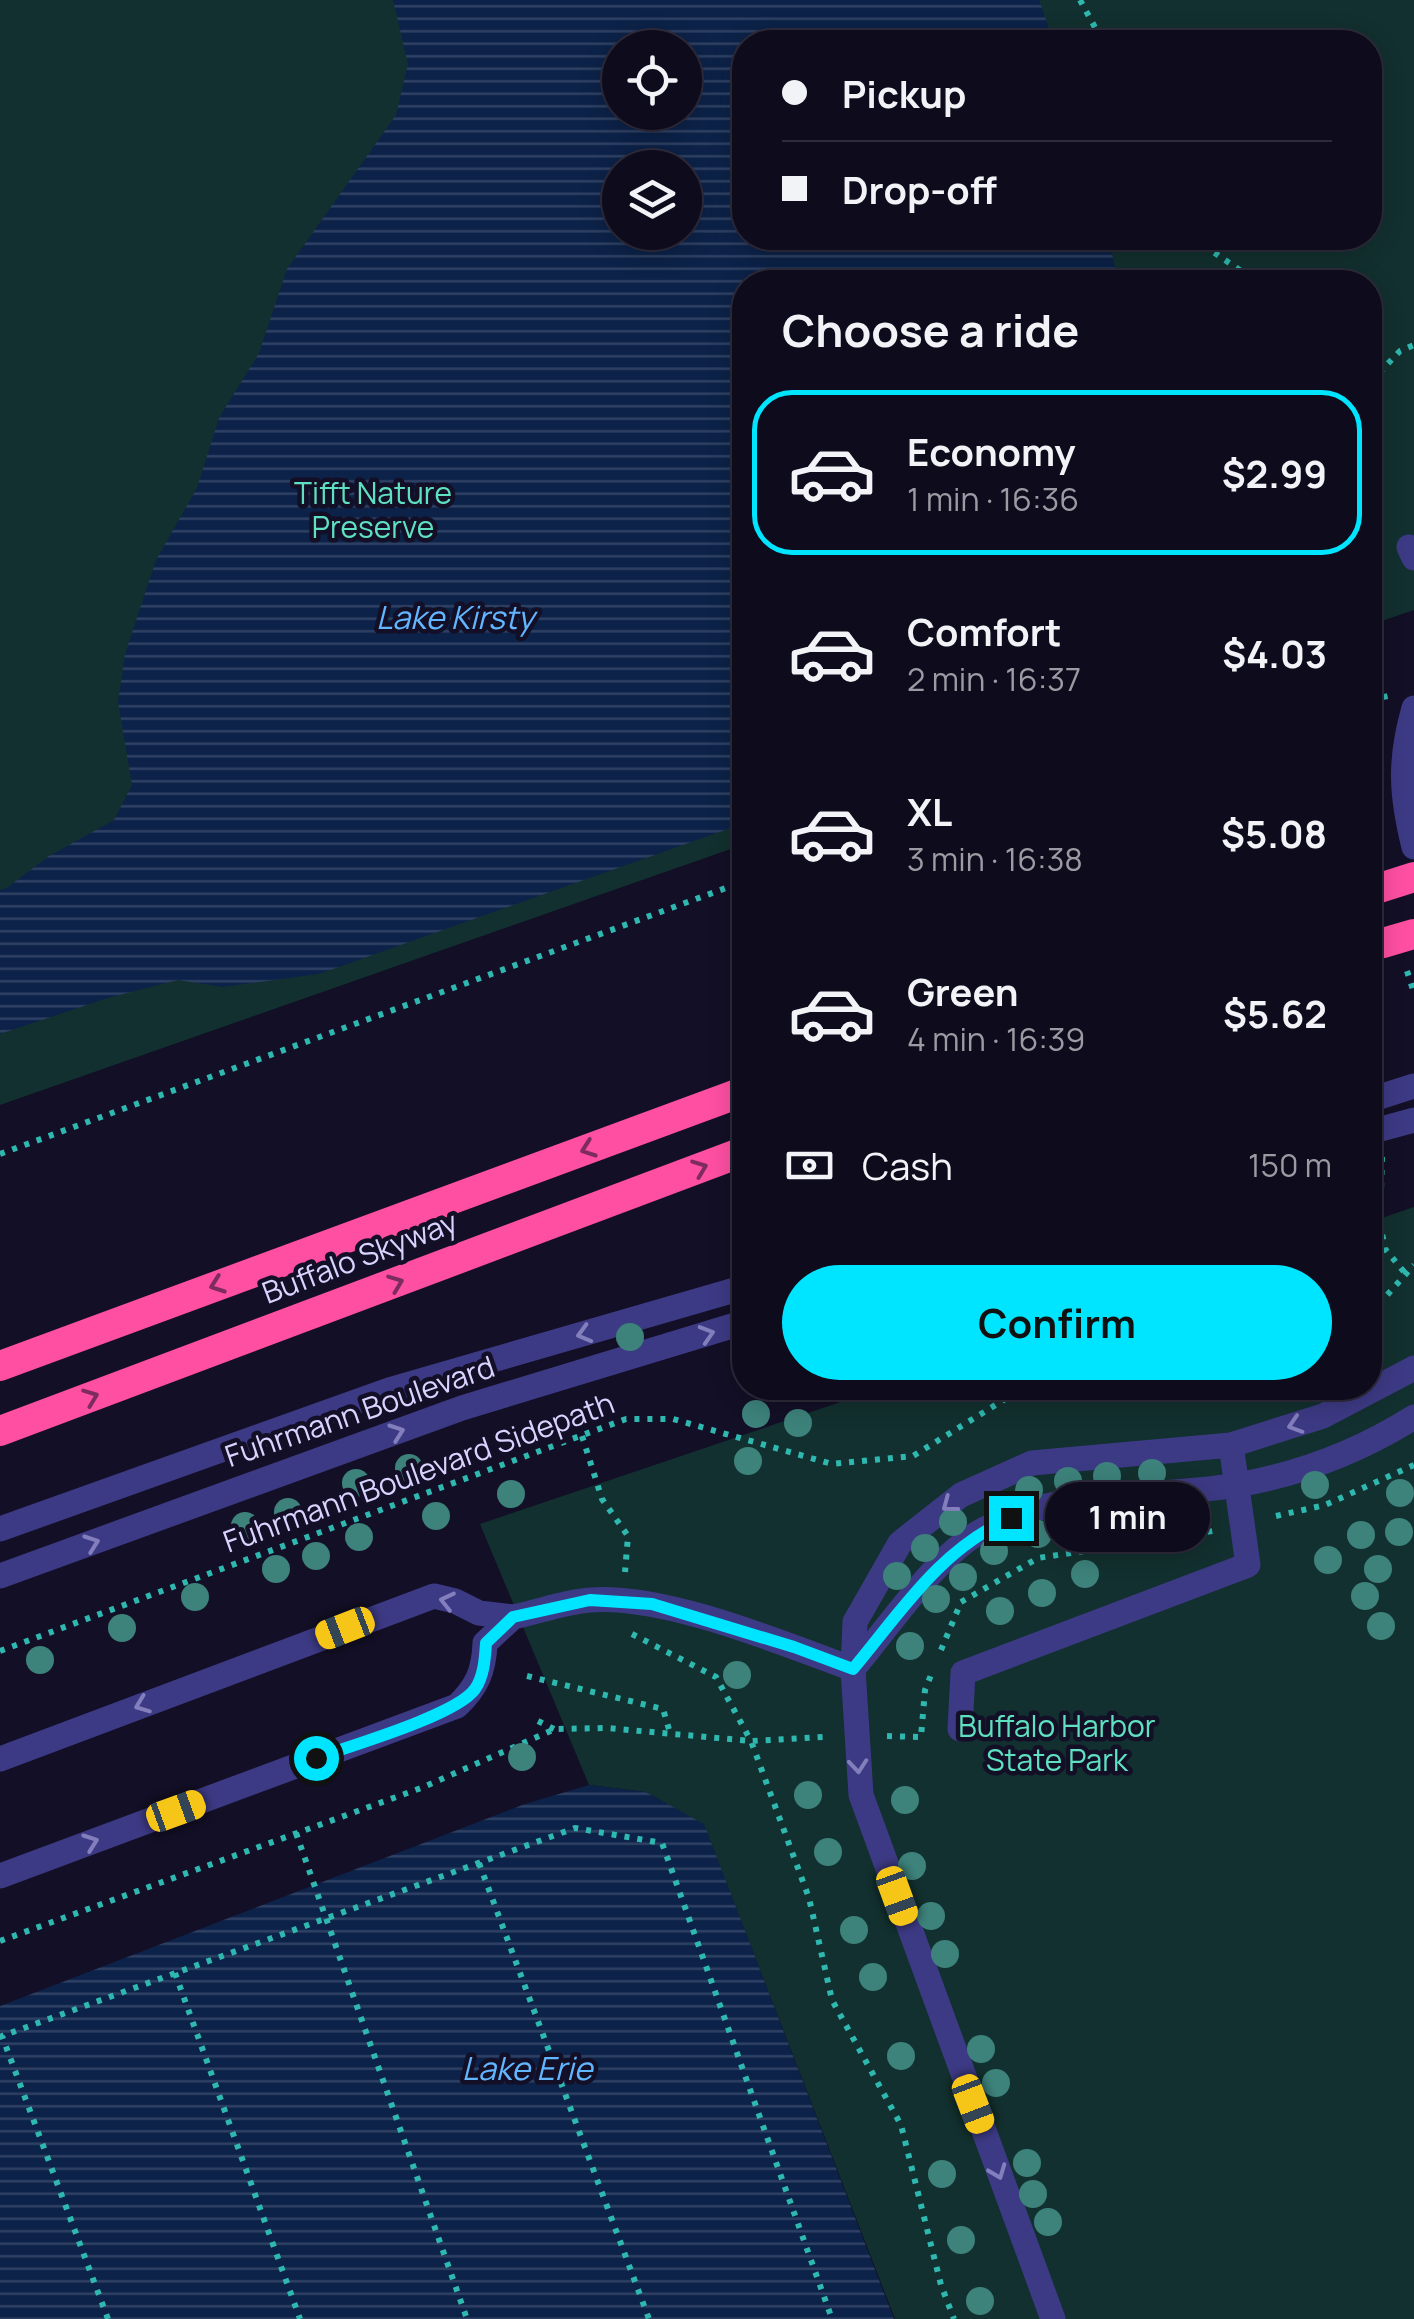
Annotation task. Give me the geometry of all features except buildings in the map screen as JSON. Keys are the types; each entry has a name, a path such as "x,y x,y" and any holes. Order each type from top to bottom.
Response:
{"highway":[{"path":"1382,886 1414,876"},
{"path":"1382,944 1414,934"},
{"name":"Buffalo Skyway","path":"0,1366 732,1096"},
{"name":"Buffalo Skyway","path":"0,1431 732,1157"}],"street":[{"path":"1414,708 1401,779 1414,847"},
{"path":"1382,1096 1414,1086"},
{"path":"1382,1137 1414,1120"},
{"name":"Fuhrmann Boulevard","path":"0,1529 389,1390 732,1291"},
{"name":"Fuhrmann Boulevard","path":"0,1576 462,1408 732,1326"},
{"path":"1382,1385 1414,1368"},
{"path":"1054,2319 861,1795 853,1669 855,1622 900,1543 961,1496 1032,1463 1231,1445 1323,1416 1353,1400"},
{"path":"853,1669 925,1579 980,1531 1042,1504 1237,1485 1365,1446 1414,1417"},
{"path":"960,1729 963,1673 1248,1565 1231,1445"},
{"path":"0,1759 434,1596 455,1600 479,1613 513,1617 590,1600 652,1604 853,1669"},
{"path":"0,1876 456,1706 475,1689 486,1643 513,1617"}],"path":[{"path":"1080,0 1096,30"},
{"path":"1210,250 1240,270"},
{"path":"1382,370 1400,351 1414,346"},
{"path":"0,1154 732,886"},
{"path":"1382,1233 1385,1250 1405,1274"},
{"path":"1382,1300 1414,1264"},
{"name":"Fuhrmann Boulevard Sidepath","path":"0,1651 626,1419 673,1419 832,1464 914,1456 1003,1400"},
{"path":"582,1436 602,1499 628,1536 625,1572"},
{"path":"1276,1516 1325,1504 1414,1465"},
{"path":"939,1655 962,1602 1038,1558 1220,1530"},
{"path":"625,1622 632,1634 716,1677 751,1740 809,1898 832,2000 901,2125 941,2285 954,2319"},
{"path":"875,1736 921,1737 924,1690 932,1672"},
{"path":"527,1676 663,1709 670,1733"},
{"path":"538,1721 555,1729"},
{"path":"0,1941 421,1788 555,1729 608,1728 751,1740 823,1736"},
{"path":"108,2319 2,2036 576,1828 662,1844 832,2319"},
{"path":"296,1833 467,2319"},
{"path":"479,1863 648,2319"},
{"path":"175,1973 300,2319"}],"green space":[{"name":"Lake Kirsty","path":"0,0 1414,0 1414,610 1382,621 1382,270 732,270 732,849 0,1105"},
{"name":"Buffalo Harbor State Park","path":"1414,1207 1414,2319 895,2319 704,1825 646,1792 589,1785 480,1524 847,1400 1382,1400 1382,1218"}],"water":[{"name":"Lake Kirsty","path":"393,0 1039,0 1050,30 732,30 732,250 1111,250 1116,270 732,270 732,828 319,974 223,987 178,980 108,998 0,1034 0,890 49,856 114,820 132,785 118,702 125,654 156,560 197,488 219,418 259,353 287,269 396,115 408,64"},
{"name":"Lake Erie","path":"589,1785 646,1792 704,1824 894,2319 0,2319 0,2006 525,1804"}],"route":[{"path":"316,1758 456,1706 475,1689 486,1643 513,1617 590,1600 652,1604 853,1669 925,1579 980,1531 1011,1518"}],"park label":[{"name":"Tifft Nature Preserve","path":"373,511"}]}
